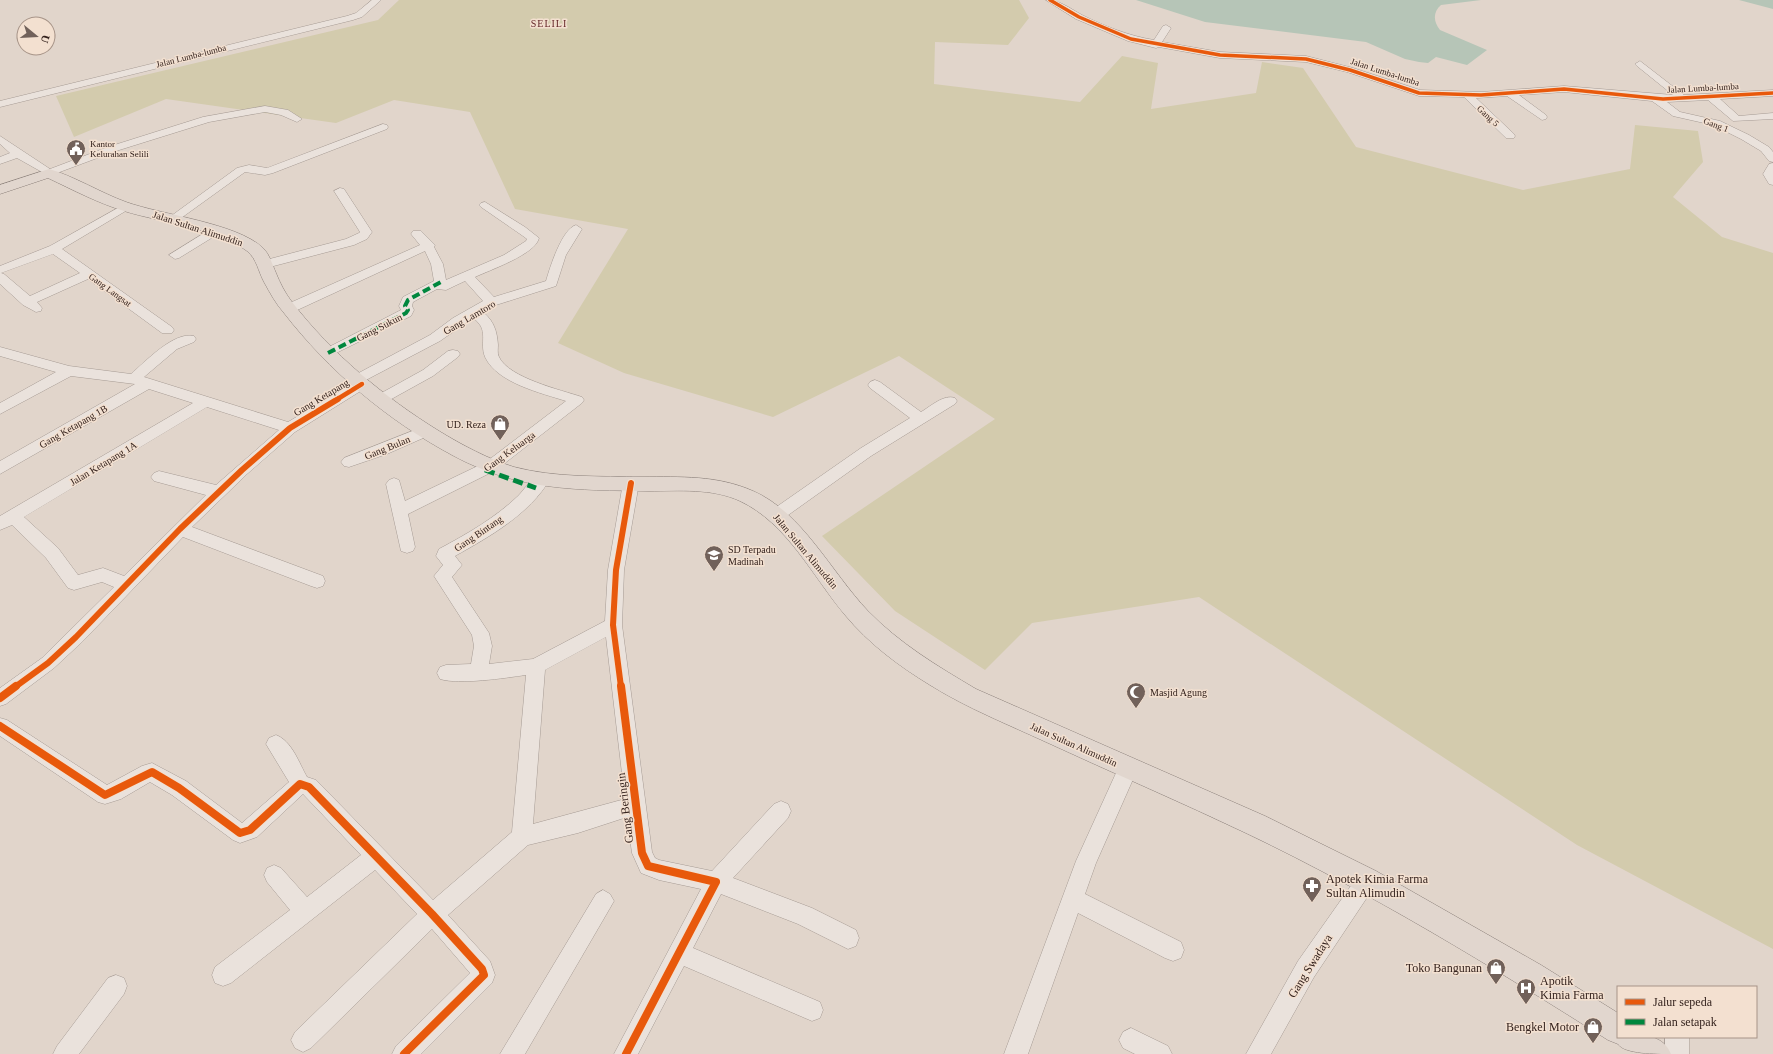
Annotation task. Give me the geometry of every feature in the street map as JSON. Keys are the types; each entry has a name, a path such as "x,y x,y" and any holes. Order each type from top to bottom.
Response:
{"main road":[{"path":"0,190 49,173"},
{"name":"Jalan Sultan Alimuddin","path":"49,173 125,206 214,231 248,244 258,252 266,264 267,272 288,308 328,353 360,382 426,431 491,466 523,476 542,479 631,483 708,484 725,487 743,494 778,514 859,616 880,638 900,654 968,696 1256,825 1367,880 1531,975 1617,1029"},
{"path":"1631,1038 1656,1054"}],"street":[{"name":"Jalan Lumba-lumba","path":"0,104 350,18 359,15 377,0"},
{"name":"Jalan Lumba-lumba","path":"1050,0 1071,13 1112,32 1156,45 1220,55 1306,59 1350,70 1411,91 1467,96 1564,89 1656,99 1773,93"},
{"path":"1156,45 1166,28"},
{"path":"1640,64 1681,97"},
{"path":"1511,94 1542,117"},
{"name":"Gang 5","path":"1467,96 1510,136"},
{"path":"1710,96 1737,119 1773,116"},
{"name":"Gang 1","path":"1656,99 1677,114 1716,124 1744,137 1765,149 1773,159"},
{"path":"49,173 112,148 207,119 265,109 284,112 297,120"},
{"path":"173,219 241,170 251,168 263,172 269,171 383,127"},
{"name":"Jalan Sultan Alimuddin","path":"0,139 18,154 49,173"},
{"path":"0,161 18,154"},
{"path":"1773,166 1769,174 1773,182"},
{"path":"266,264 350,242 364,236 366,232 340,191"},
{"path":"417,234 429,245 438,264 441,282 440,286 444,286 468,276 522,250 533,240 523,229 503,218 485,204"},
{"path":"0,270 54,249 125,206"},
{"name":"Gang Lamtoro","path":"360,382 435,338 453,324 491,302 552,283 560,255 576,229"},
{"path":"175,255 214,231"},
{"path":"288,308 429,245"},
{"name":"Gang Langsat","path":"54,249 167,330"},
{"path":"0,277 32,305 88,274"},
{"path":"468,276 491,302"},
{"name":"Gang Sukun","path":"328,353 406,313 408,310 406,303 408,300 441,282"},
{"name":"Gang Keluarga","path":"399,511 491,466 577,400 517,378 499,367 492,357 489,327 486,320 474,312"},
{"name":"Gang Ketapang 1B","path":"0,468 140,382 172,346 189,339"},
{"path":"0,351 69,371 140,382 290,428"},
{"path":"381,398 428,373 452,354"},
{"path":"0,408 69,371"},
{"name":"Gang Ketapang","path":"0,698 48,663 128,585 180,530 219,492 290,428 360,382"},
{"path":"875,385 920,418"},
{"path":"778,514 866,452 950,401"},
{"name":"Jalan Ketapang 1A","path":"7,520 205,402"},
{"name":"Gang Bulan","path":"349,462 426,431"},
{"path":"159,478 219,492"},
{"name":"Gang Bintang","path":"480,672 483,646 480,632 442,576 454,565 444,556 501,518 525,498 542,479"},
{"name":"Gang Beringin","path":"631,483 616,570 614,625 642,853 648,866 659,870 716,882"},
{"path":"394,484 407,547"},
{"path":"7,520 52,553 74,583 103,575 128,585"},
{"path":"180,530 317,581"},
{"path":"446,673 480,672 536,666 614,625"},
{"path":"522,837 536,666"},
{"path":"0,726 105,795 114,792 148,772 152,772 179,788 240,833 250,830 300,784"},
{"path":"276,744 287,760 300,784 310,787 432,914 482,969 484,975 404,1054"},
{"path":"1016,1054 1086,861 1128,768"},
{"path":"303,1040 432,914 468,885 522,837 578,823 636,805"},
{"path":"626,1054 716,882 781,811"},
{"path":"223,975 377,856"},
{"path":"274,875 305,911"},
{"name":"Gang Swadaya","path":"1258,1054 1306,968 1367,880"},
{"path":"716,882 804,916 848,938"},
{"path":"1072,899 1174,950"},
{"path":"512,1054 603,901"},
{"path":"680,952 812,1010"},
{"path":"65,1054 116,986"},
{"path":"1677,1038 1677,1054"},
{"path":"1131,1040 1160,1054"}],"shaded area":[{"path":"399,0 1019,0 1029,18 1008,45 935,42 934,84 1080,102 1122,56 1158,63 1151,109 1256,93 1262,62 1303,68 1356,147 1523,190 1630,169 1635,125 1698,131 1703,162 1673,197 1722,237 1773,253 1773,949 1577,845 1199,597 1032,623 985,670 895,611 822,536 995,419 899,356 773,417 624,373 558,343 628,229 515,209 470,112 394,100 336,123 166,99 74,137 56,96 378,20"},
{"path":"1136,0 1481,0 1441,5 1436,11 1435,20 1440,30 1487,50 1467,65 1436,57 1428,63 1419,62 1405,59 1366,42 1205,22"},
{"path":"1739,0 1773,0 1773,9"}],"marked path":[{"path":"328,353 406,313 408,310 405,306 408,300 441,282"},
{"path":"485,470 536,488"}],"cycle path":[{"path":"1050,0 1079,17 1131,39 1220,55 1306,59 1350,70 1419,93 1481,95 1564,89 1663,99 1773,93"},
{"path":"0,698 48,663 76,637 180,529 242,470 290,428 362,384"},
{"path":"626,1054 716,882 659,870 648,866 642,853 613,625 616,570 631,483"},
{"path":"0,726 105,795 114,792 149,772 152,772 179,788 240,833 250,830 300,784 309,787 432,914 482,969 484,975 404,1054"}],"place":[{"name":"Kantor Kelurahan Selili","path":"76,166"},
{"name":"UD. Reza","path":"500,441"},
{"name":"SD Terpadu Madinah","path":"714,572"},
{"name":"Masjid Agung","path":"1136,709"},
{"name":"Apotek Kimia Farma Sultan Alimudin","path":"1312,903"},
{"name":"Toko Bangunan","path":"1496,985"},
{"name":"Apotik Kimia Farma","path":"1526,1005"},
{"name":"Bengkel Motor","path":"1593,1044"}],"district":[{"name":"SELILI","path":"549,23"}]}
